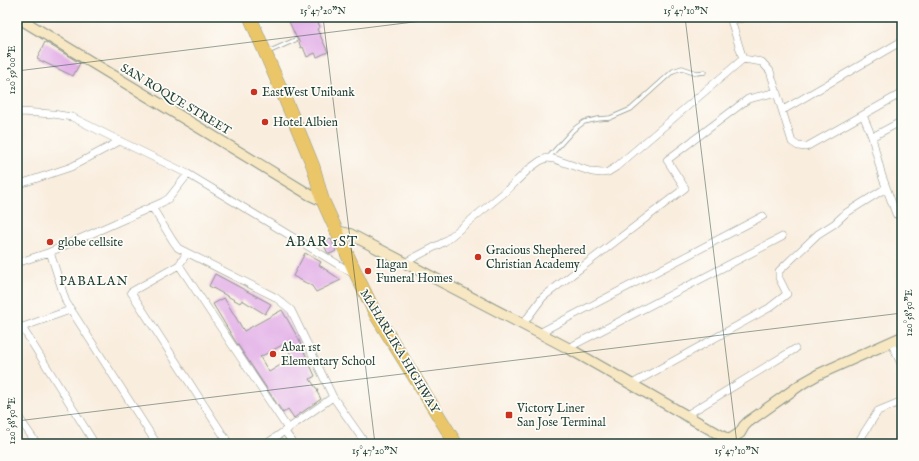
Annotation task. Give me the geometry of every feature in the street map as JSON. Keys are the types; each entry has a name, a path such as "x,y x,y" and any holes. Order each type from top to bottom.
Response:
{"highway":[{"name":"MAHARLIKA HIGHWAY","path":"242,17 250,24 264,53 314,168 321,195"},
{"name":"MAHARLIKA HIGHWAY","path":"250,24 306,169 321,195 336,231 376,315 456,444"}],"street":[{"name":"SAN ROQUE STREET","path":"17,17 310,195 321,195"},
{"path":"743,59 731,19 750,17"},
{"path":"783,110 902,41"},
{"path":"404,263 444,242 529,169 547,158 592,172 608,172 616,167 743,59 762,62 770,71 792,142 798,146 806,147 902,92"},
{"path":"523,324 543,297 686,188 667,160 748,99 777,92"},
{"path":"17,113 53,114 72,118 120,141 188,174 357,276"},
{"path":"863,115 872,137 886,188 896,214 902,211"},
{"path":"872,137 902,121"},
{"path":"17,185 71,167 120,141"},
{"path":"17,263 50,252 166,201 188,174"},
{"path":"632,384 769,308 782,298 787,294 779,278 779,271 818,234 834,224 846,213 886,188"},
{"path":"152,207 175,244 187,253 275,296 291,310 333,397 366,444"},
{"path":"539,333 763,216"},
{"path":"336,231 350,234 568,348 632,384 729,443 740,433 748,422 803,383 834,366 902,336"},
{"path":"568,348 782,236"},
{"path":"50,252 61,290 70,310 153,443"},
{"path":"187,253 179,265 131,292 229,444"},
{"path":"179,265 294,444"},
{"path":"70,310 20,328 96,444"},
{"path":"891,342 902,366"},
{"path":"685,416 796,349"},
{"path":"266,444 333,397"},
{"path":"857,444 878,411 902,401"},
{"path":"17,415 37,444"}],"lane":[{"path":"264,53 294,40"},
{"path":"547,158 573,130 584,122 610,118 631,109 673,71 682,68 697,73 705,72"}],"building":[{"path":"287,17 316,17 320,27 317,29 328,52 317,57 315,53 307,57 303,47 301,48"},
{"path":"45,42 80,63 73,76 37,59"},
{"path":"331,239 336,251 330,254 327,252 323,242"},
{"path":"305,253 321,262 319,265 341,280 316,292 312,286 293,276"},
{"path":"215,274 271,304 265,314 242,300 240,303 209,286"},
{"path":"224,298 244,331 282,310 298,338 315,376 310,379 318,391 317,392 321,399 294,418 288,409 283,413 234,339 213,304","holes":["286,343 292,358 269,372 260,357"]}],"place":[{"name":"EastWest Unibank","path":"254,92"},
{"name":"Hotel Albien","path":"265,122"},
{"name":"globe cellsite","path":"50,242"},
{"name":"Gracious Shephered Christian Academy","path":"478,257"},
{"name":"Ilagan Funeral Homes","path":"368,271"},
{"name":"Abar 1st Elementary School","path":"273,354"},
{"name":"Victory Liner San Jose Terminal","path":"509,415"}],"district":[{"name":"ABAR 1ST","path":"322,241"},
{"name":"PABALAN","path":"94,280"}]}
